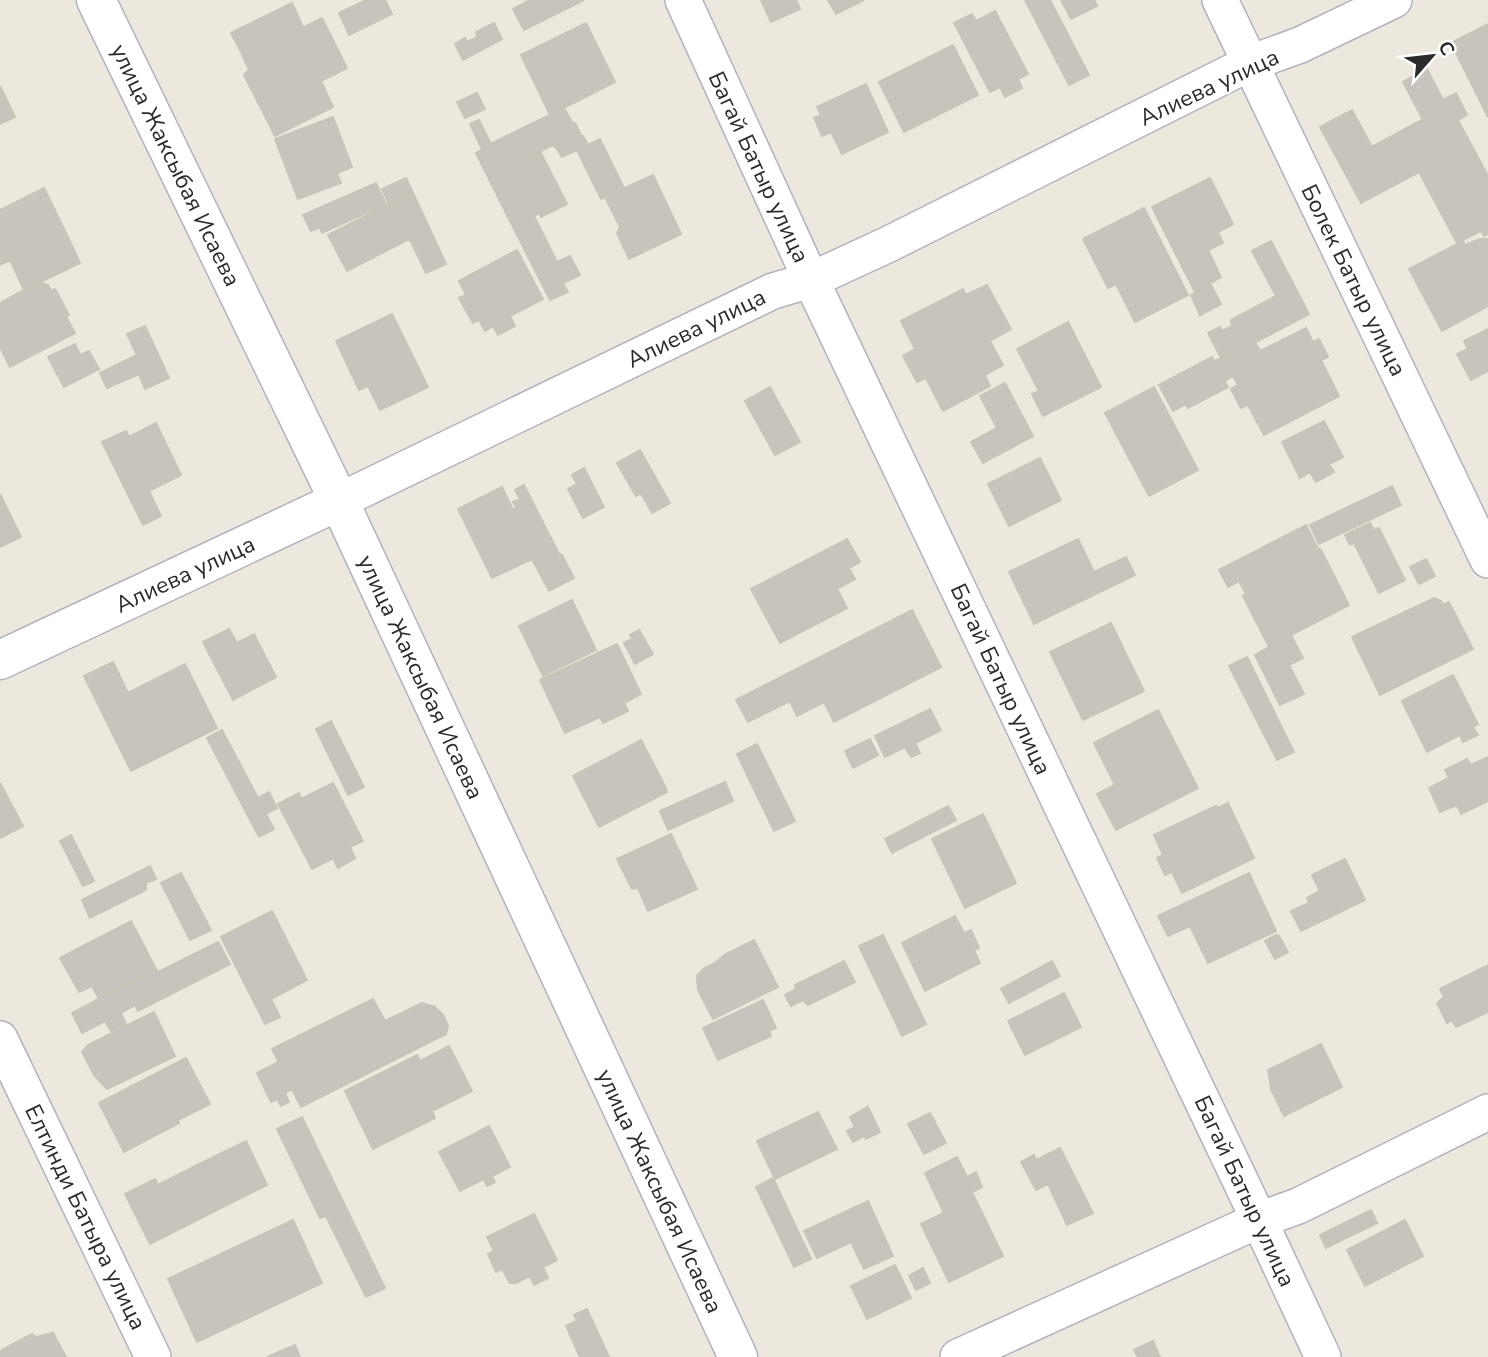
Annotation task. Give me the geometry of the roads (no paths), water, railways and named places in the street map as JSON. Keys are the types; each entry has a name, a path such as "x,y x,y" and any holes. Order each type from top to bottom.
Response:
{"street":[{"name":"улица Жаксыбая Исаева","path":"96,0 339,502 738,1357"},
{"name":"Багай Батыр улица","path":"682,0 811,280 1323,1357"},
{"name":"Болек Батыр улица","path":"1220,0 1488,560"},
{"name":"Алиева улица","path":"0,660 339,502 773,291 811,280 889,244 1250,63 1300,45 1394,0"},
{"name":"Елтинди Батыра улица","path":"0,1039 153,1357"},
{"path":"958,1357 1259,1220 1298,1206 1488,1112"}]}
